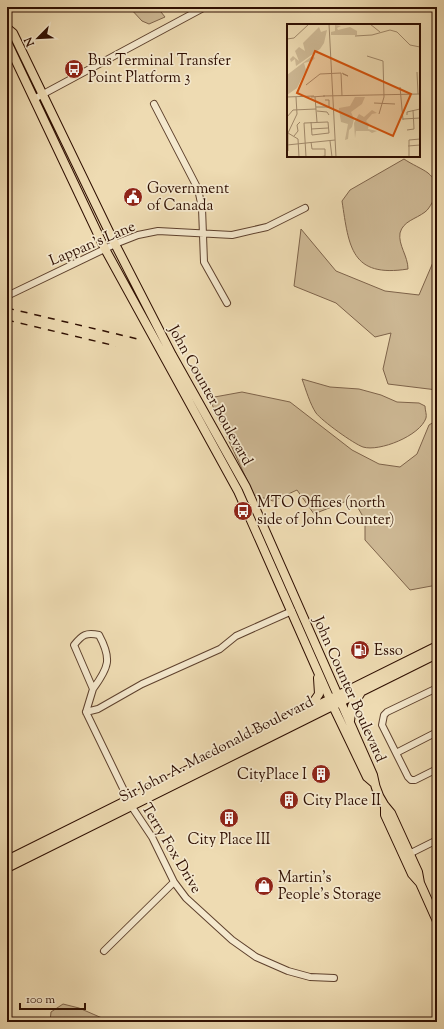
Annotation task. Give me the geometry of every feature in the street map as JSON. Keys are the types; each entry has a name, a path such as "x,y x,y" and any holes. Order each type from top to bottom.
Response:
{"main road":[{"name":"John Counter Boulevard","path":"7,28 13,33 44,94 115,244 172,355 246,487 340,698 373,775 374,784"},
{"name":"John Counter Boulevard","path":"7,42 105,249 238,490 332,703 367,777 374,784 385,806 391,812 407,855 418,872 420,883 437,921"},
{"name":"Sir John A. Macdonald Boulevard","path":"7,860 130,803 332,703 437,646"},
{"name":"Sir John A. Macdonald Boulevard","path":"340,698 362,692 437,654"},
{"path":"306,710 315,702 319,694 320,682 313,659"},
{"path":"350,722 352,706 362,692"},
{"name":"Sir John A. Macdonald Boulevard","path":"7,868 306,710 332,703"}],"street":[{"path":"34,99 205,7"},
{"path":"154,104 198,189 202,208 204,262 227,303"},
{"name":"Lappan's Lane","path":"7,296 115,244 138,235 158,231 232,235 267,227 305,208"},
{"path":"86,712 98,709 142,684 220,648 236,636 292,611"},
{"path":"86,712 93,689 102,677 107,664 106,650 99,635 91,633 82,635 74,644 93,689"},
{"path":"437,688 384,715 382,725 408,777 411,780 415,780 437,770"},
{"name":"Terry Fox Drive","path":"86,712 130,803 152,837 174,882 198,911 232,940 256,957 288,971 310,977 334,978"},
{"path":"396,753 437,732"},
{"path":"407,855 437,840"},
{"path":"104,951 174,882"}],"shaded area":[{"path":"129,7 157,7 165,17 149,24 142,21"},
{"path":"404,159 432,176 436,183 435,195 427,210 407,223 400,233 400,242 408,264 408,269 389,271 375,269 364,264 356,256 347,232 342,201 350,190"},
{"path":"301,229 336,271 385,291 419,295 434,260 437,259 437,390 388,384 383,369 391,333 375,337 336,303 294,286"},
{"path":"302,379 330,387 359,389 381,395 397,402 419,403 425,406 426,418 416,431 398,441 379,447 363,447 338,432 316,413"},
{"path":"242,392 290,402 352,450 379,464 400,467 417,454 429,425 437,420 437,585 410,590 365,540 365,520 354,501 344,502 314,514 297,490 273,501 254,495 209,398"},
{"path":"63,1004 79,1008 102,1018 103,1022 50,1022 51,1012"}],"railway":[{"path":"7,308 142,340"},
{"path":"7,320 116,346"},
{"path":"7,1016 15,1022"}],"place":[{"name":"Bus Terminal Transfer Point Platform 3","path":"74,69"},
{"name":"Government of Canada","path":"133,197"},
{"name":"MTO Offices (north side of John Counter)","path":"243,511"},
{"name":"Esso","path":"360,650"},
{"name":"CityPlace I","path":"321,774"},
{"name":"City Place II","path":"289,800"},
{"name":"City Place III","path":"229,818"},
{"name":"Martin's People's Storage","path":"264,886"}]}
